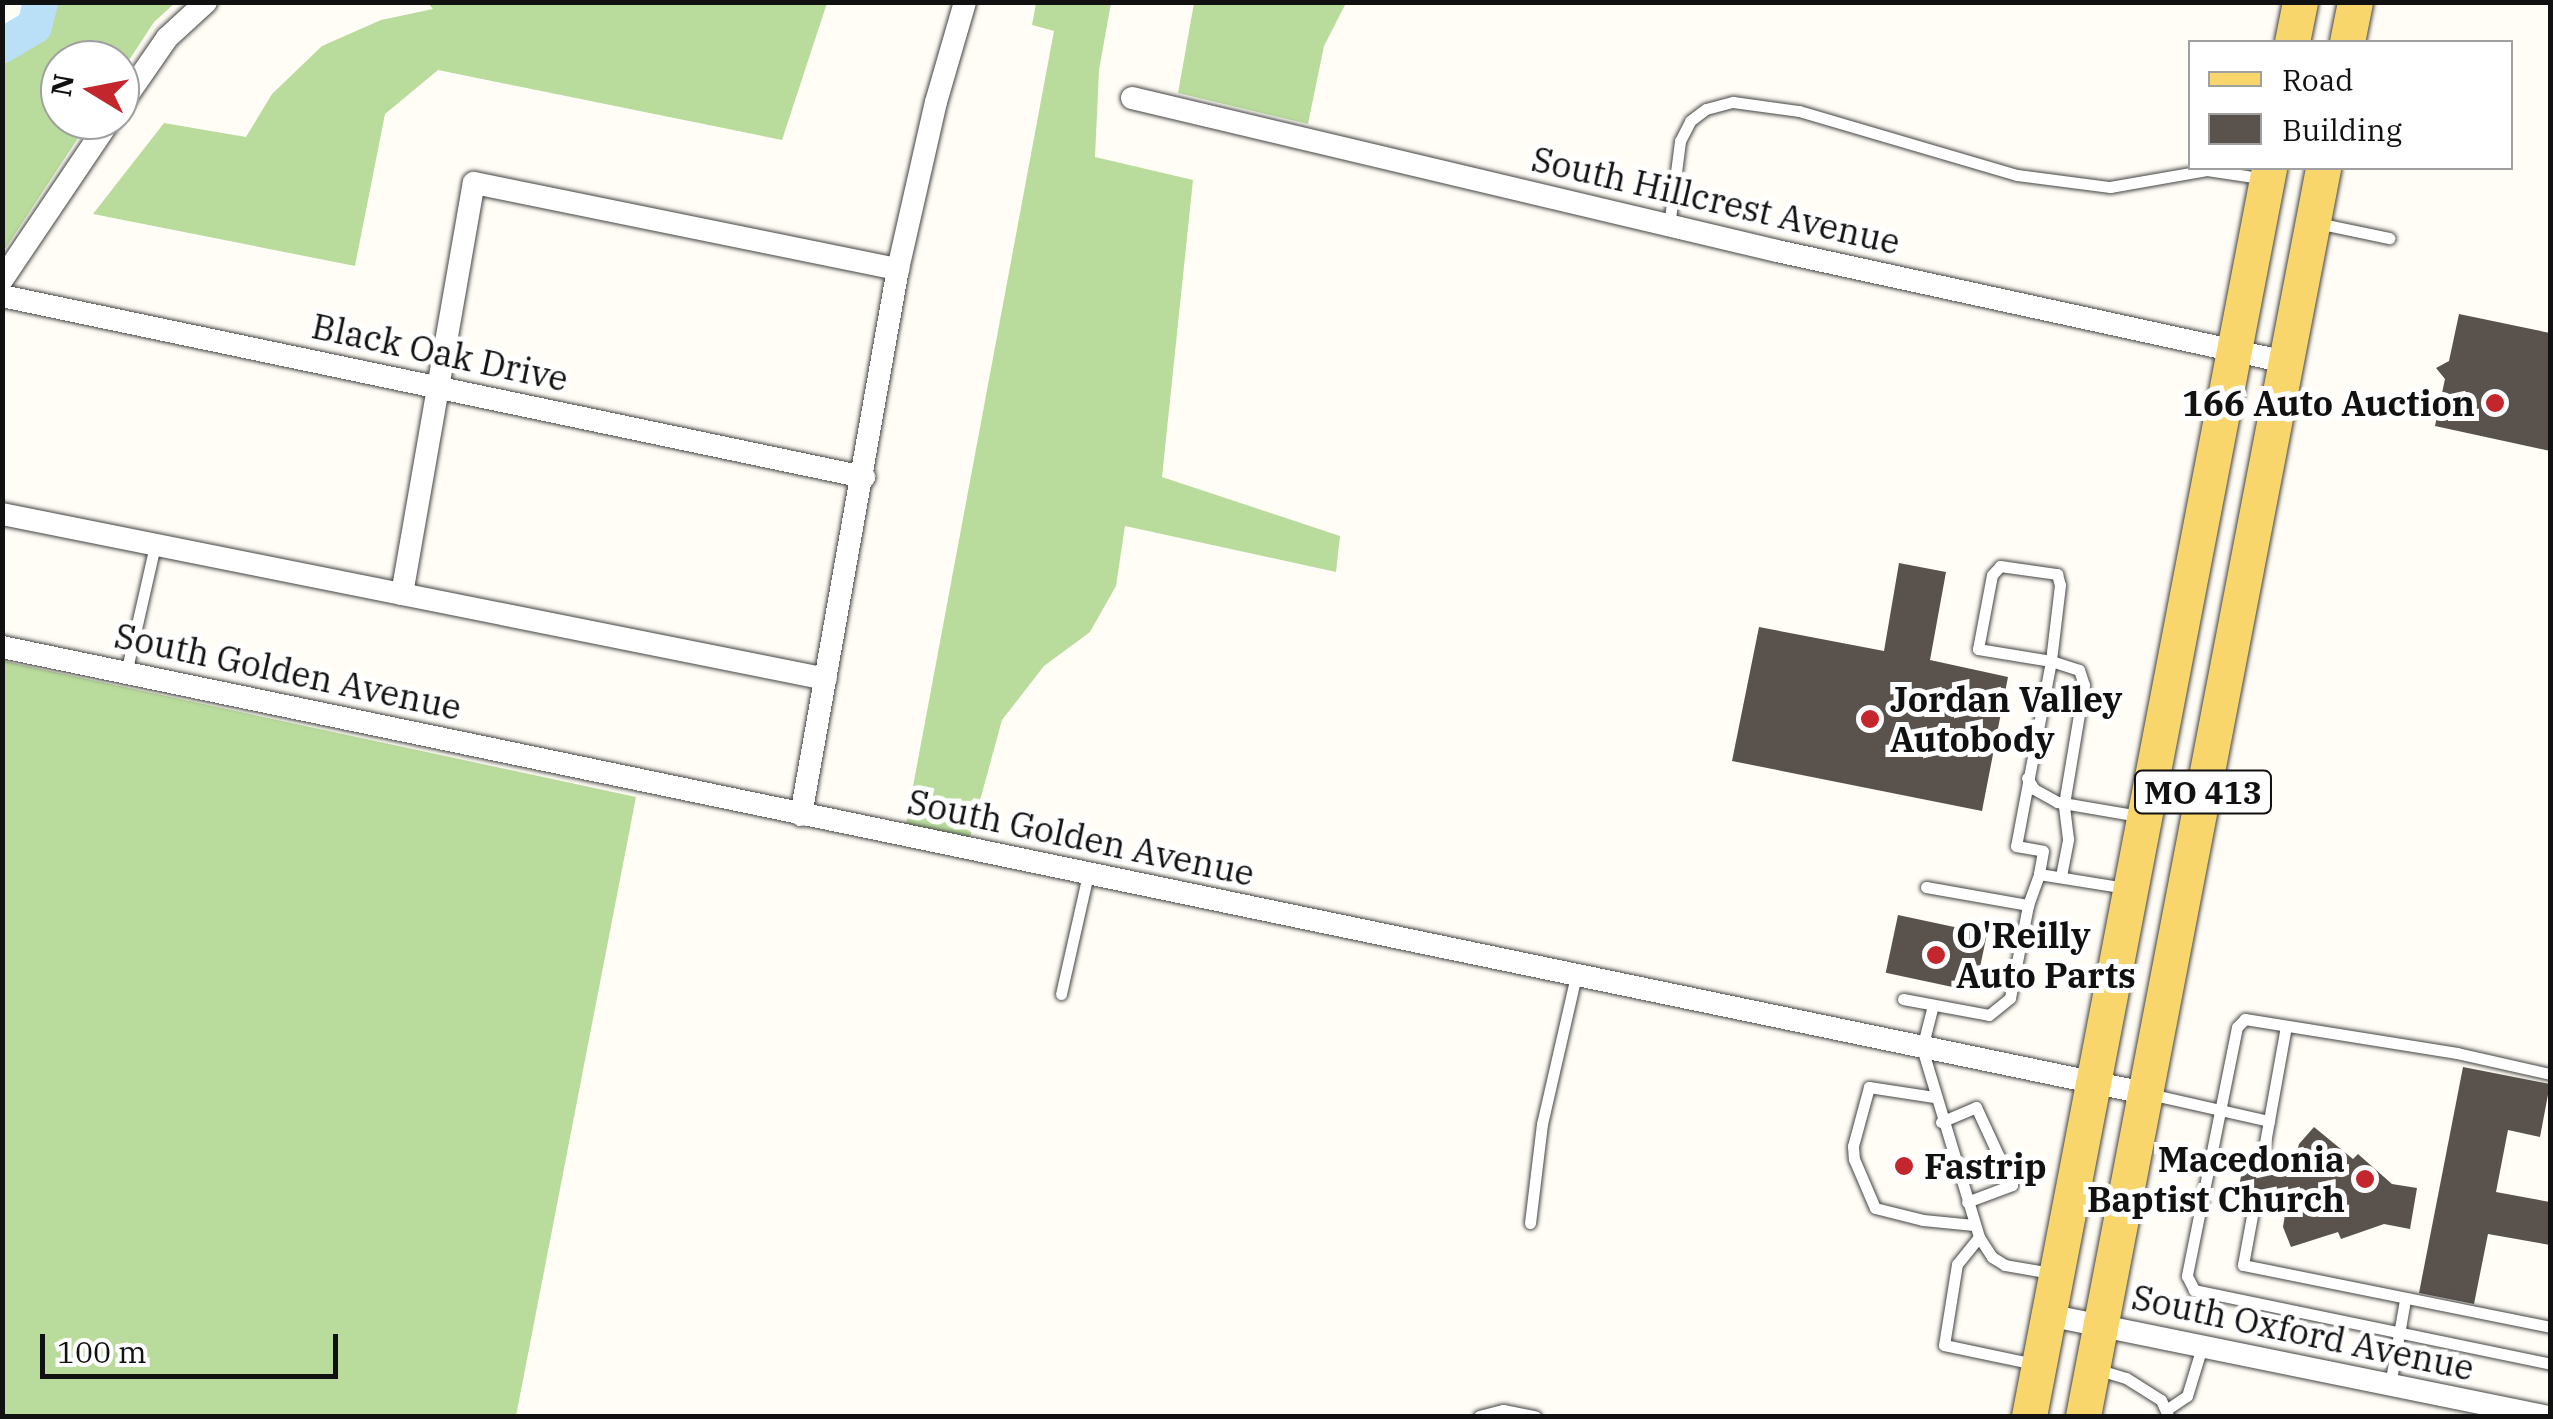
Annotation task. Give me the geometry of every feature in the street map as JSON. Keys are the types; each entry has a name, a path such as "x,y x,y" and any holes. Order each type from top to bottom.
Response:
{"main road":[{"path":"2292,40 2300,2"},
{"path":"2347,40 2354,2"},
{"name":"MO 413","path":"2083,1416 2323,170"},
{"name":"MO 413","path":"2029,1416 2268,173"}],"street":[{"path":"140,76 166,38 206,2"},
{"path":"801,815 898,269 936,102 966,2"},
{"name":"South Hillcrest Avenue","path":"1132,98 1669,226 2286,362"},
{"path":"2,280 96,140"},
{"path":"402,594 474,183 898,269"},
{"name":"Black Oak Drive","path":"2,296 864,477"},
{"path":"2,514 826,679"},
{"name":"South Golden Avenue","path":"2,646 2145,1093"},
{"name":"South Oxford Avenue","path":"2048,1316 2544,1416"}],"lane":[{"path":"1669,226 1685,131 1706,109 1733,102 1799,110 2018,174 2110,186 2207,170 2268,173"},
{"path":"2313,222 2388,238"},
{"path":"126,672 155,545"},
{"path":"1903,999 1989,1016 2010,998 2028,905 2039,874 2043,851 2016,846 2050,661 2060,585 2057,574 2000,566 1992,575 1978,650 2050,661 2079,670 2084,685 2064,804 2068,839 2061,876"},
{"path":"2027,778 2034,789 2064,804 2143,816"},
{"path":"1061,994 1088,874"},
{"path":"2039,874 2129,889"},
{"path":"1926,887 2028,905"},
{"path":"1530,1223 1542,1124 1576,976"},
{"path":"1933,1005 1922,1048 1976,1231 1992,1257 2006,1265 2056,1274"},
{"path":"2550,1074 2245,1019 2237,1027 2187,1276 2194,1290 2550,1364"},
{"path":"2261,1164 2286,1026"},
{"path":"1934,1097 1869,1087 1853,1146 1854,1159 1875,1208 1976,1231"},
{"path":"2145,1093 2269,1121"},
{"path":"1941,1122 1976,1106 1995,1162 2012,1184 1967,1202"},
{"path":"2256,1194 2243,1265 2550,1327"},
{"path":"1976,1231 1958,1264 1944,1345 2039,1365"},
{"path":"2390,1385 2405,1300"},
{"path":"2092,1368 2126,1378 2161,1400 2167,1413 2187,1396 2202,1347"},
{"path":"1480,1416 1503,1410 1536,1416"}],"green space":[{"path":"58,3 175,3 154,22 140,43 140,40 40,40 40,140 77,140 3,252 3,65 48,30"},
{"path":"428,3 827,3 782,140 438,70 385,114 355,266 93,214 164,123 246,137 272,94 322,46 381,20 433,9"},
{"path":"1036,3 1111,3 1099,70 1095,157 1193,180 1162,477 1340,536 1336,572 1125,526 1116,586 1090,632 1044,666 1002,720 970,837 906,824 1054,31 1032,25"},
{"path":"1194,3 1346,3 1324,46 1308,124 1178,93"},
{"path":"3,661 636,797 516,1416 3,1416"}],"building":[{"name":"166 Auto Auction","path":"2459,314 2550,333 2550,451 2435,426 2445,379 2436,368 2449,361"},
{"name":"Jordan Valley Autobody","path":"1899,563 1946,572 1930,660 2008,677 1982,811 1732,761 1759,627 1884,651"},
{"name":"O'Reilly Auto Parts","path":"1898,915 1987,934 1975,992 1886,973"},
{"path":"2463,1067 2550,1084 2540,1137 2508,1130 2496,1192 2550,1202 2550,1245 2488,1234 2474,1304 2419,1293"},
{"name":"Macedonia Baptist Church","path":"2314,1127 2353,1159 2358,1154 2392,1184 2417,1188 2410,1229 2384,1224 2341,1239 2338,1232 2291,1247 2283,1227 2285,1214 2271,1206 2272,1197 2238,1191 2244,1162 2278,1167 2280,1157 2296,1155 2299,1144"}],"waterway":[{"path":"2,45 34,26 40,2"}],"place":[{"name":"166 Auto Auction","path":"2495,403"},
{"name":"Jordan Valley Autobody","path":"1870,719"},
{"name":"O'Reilly Auto Parts","path":"1936,955"},
{"name":"Fastrip","path":"1904,1166"},
{"name":"Macedonia Baptist Church","path":"2365,1179"}]}
